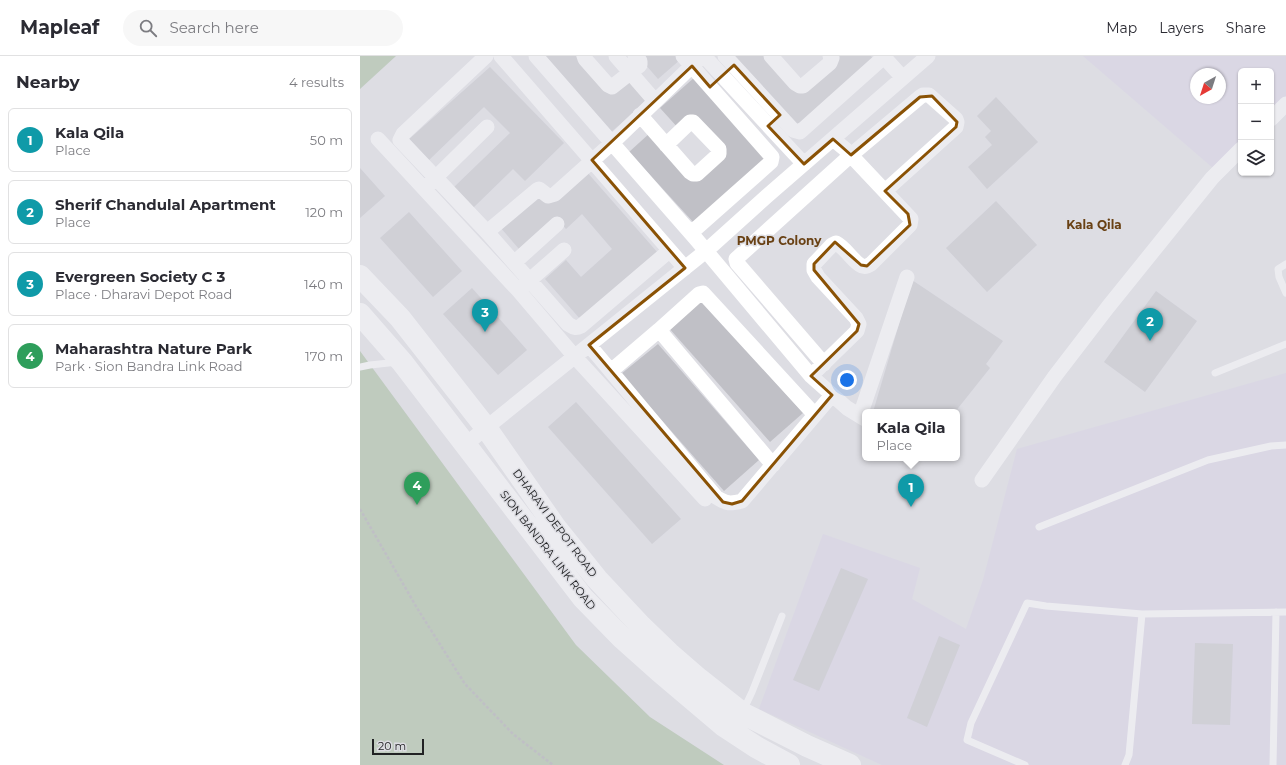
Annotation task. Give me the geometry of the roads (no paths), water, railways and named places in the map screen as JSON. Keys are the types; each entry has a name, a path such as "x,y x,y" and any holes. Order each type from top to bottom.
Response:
{"main road":[{"name":"DHARAVI DEPOT ROAD","path":"360,276 400,318 487,429 556,528 597,579 641,626 669,653 742,713 807,746 850,765"},
{"name":"SION BANDRA LINK ROAD","path":"360,314 402,362 583,598 622,638 724,726 756,747 789,765"}],"street":[{"path":"486,56 401,137 400,140 515,262 568,324 573,328 577,328 669,251"},
{"path":"501,56 685,268"},
{"path":"536,56 691,233 811,376 847,408 862,417"},
{"path":"584,56 610,87 615,86 641,63 635,56"},
{"path":"616,56 655,101"},
{"path":"771,56 795,83 800,86 802,86 830,63 832,58 830,56"},
{"path":"710,87 722,76 729,61 793,130 800,132 884,56 903,78"},
{"path":"466,444 487,429 706,251 928,56"},
{"path":"487,232 536,190 539,189 548,196 555,194 655,101 695,58"},
{"path":"691,233 771,162 772,157 710,87 695,58"},
{"path":"695,58 722,76 804,164"},
{"path":"824,364 736,264 736,259 851,155 923,95 926,94 932,96 956,119 956,127 885,191"},
{"path":"1274,116 1286,104"},
{"path":"640,115 666,145"},
{"path":"756,138 780,115"},
{"path":"424,189 487,127"},
{"path":"378,139 518,290 575,357 705,499"},
{"path":"811,376 856,331 859,324 856,318 818,277 814,270 814,264 832,245 836,243 861,266 867,266 871,264 910,225 911,219 908,214 851,155 833,139"},
{"path":"982,480 1055,376 1108,307 1212,178 1238,152"},
{"path":"515,262 557,224"},
{"path":"518,290 564,250"},
{"path":"865,409 907,277"},
{"path":"610,371 699,294 703,293 815,415"},
{"path":"659,330 773,465"},
{"path":"589,345 716,497 723,502 732,504 742,501 832,394"}],"lane":[{"path":"1286,264 1278,269 1279,277 1286,293"},
{"path":"1215,373 1286,344"},
{"path":"360,368 370,365 402,362"},
{"path":"1039,527 1208,460 1271,446 1286,445"},
{"path":"1025,765 966,740 971,723 1027,603 1142,614 1286,612"},
{"path":"1273,765 1276,612"},
{"path":"1125,765 1129,755 1142,614"},
{"path":"742,713 752,692 782,616"}],"place":[{"name":"Evergreen Society C 3","path":"485,332"},
{"name":"Sherif Chandulal Apartment","path":"1150,341"},
{"name":"Maharashtra Nature Park","path":"417,505"},
{"name":"Kala Qila","path":"911,507"}],"district":[{"name":"Kala Qila","path":"1094,225"},
{"name":"PMGP Colony","path":"779,241"}]}
